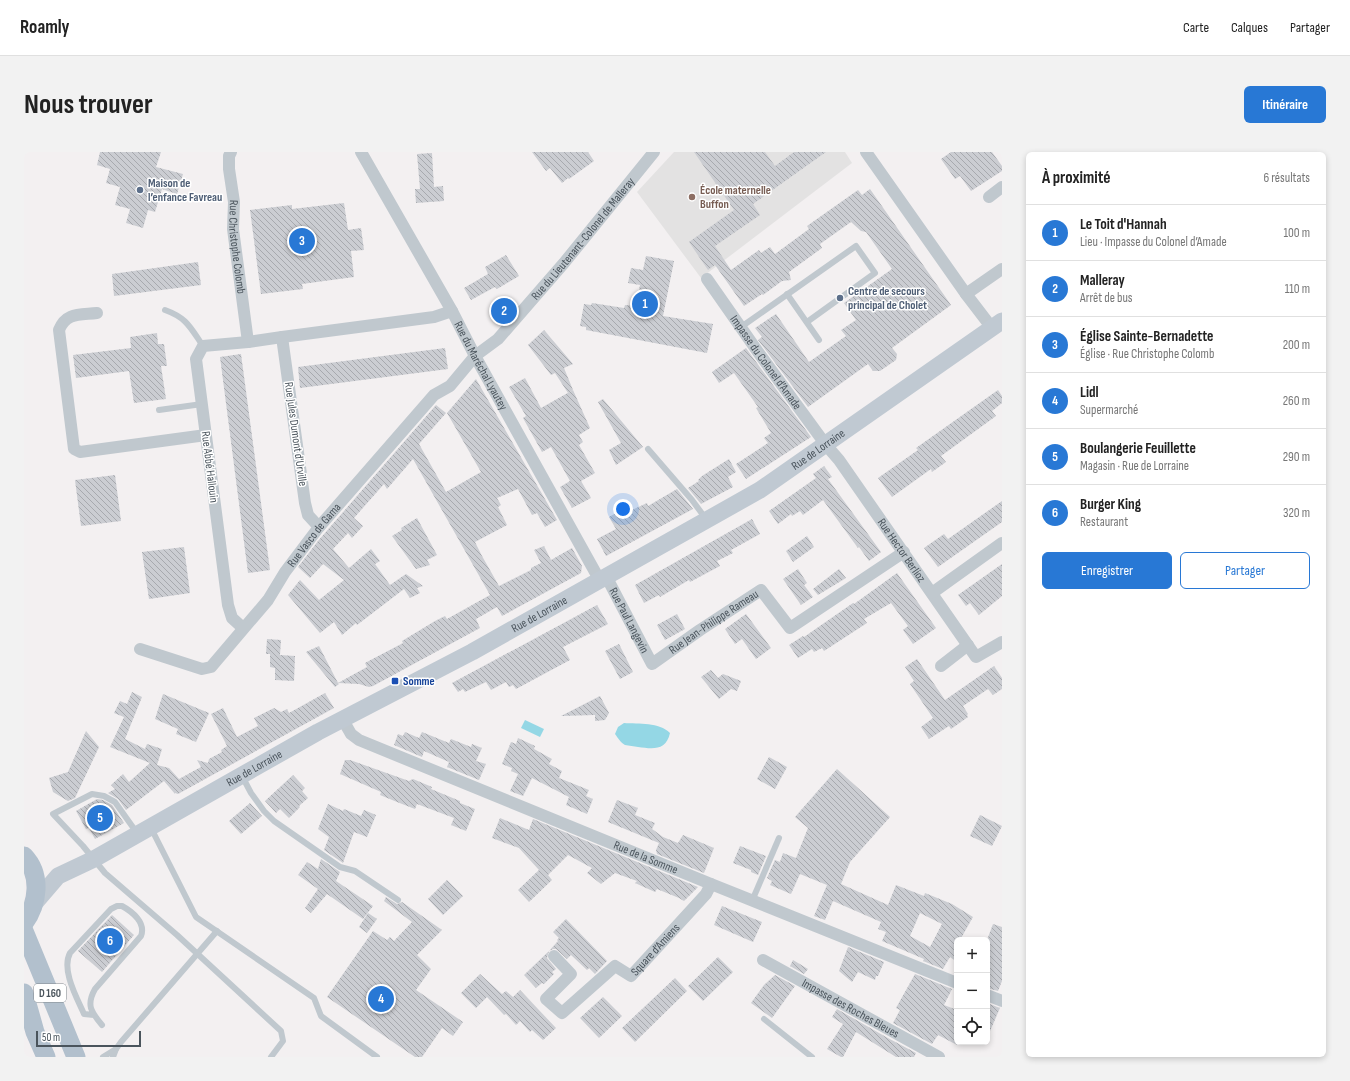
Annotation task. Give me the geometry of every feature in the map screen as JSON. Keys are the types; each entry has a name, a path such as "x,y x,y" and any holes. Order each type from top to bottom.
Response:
{"main road":[{"name":"Rue de Lorraine","path":"34,904 58,876 94,859 318,732 472,652 760,490 997,325"},
{"path":"27,861 58,876"},
{"path":"24,923 31,913 34,904 36,884 27,861"},
{"name":"D 160","path":"24,931 77,1056"},
{"name":"D 160","path":"24,993 35,1032 46,1057"}],"street":[{"name":"Rue Christophe Colomb","path":"231,152 229,156 229,169 234,202 233,229 248,342"},
{"name":"Rue du Lieutenant-Colonel de Malleray","path":"475,356 498,339 564,263 654,152"},
{"path":"866,152 966,294 997,325"},
{"name":"Rue du Maréchal Lyautey","path":"365,153 452,311 475,356 602,578"},
{"path":"989,197 1002,188"},
{"path":"966,294 1002,269"},
{"name":"Impasse du Colonel d’Amade","path":"707,279 826,445"},
{"path":"202,346 248,342 434,317 452,311"},
{"path":"97,313 71,316 62,324 59,330 74,449 80,452 206,435"},
{"name":"Rue Jules Dumont d'Urville","path":"282,337 305,503 308,515 319,527"},
{"name":"Rue Abbé Hallouin","path":"202,346 196,359 228,605 232,618 243,628"},
{"name":"Rue Vasco de Gama","path":"140,649 202,669 211,667 268,600 285,572 319,527 434,395 450,386 475,356"},
{"name":"Rue Hector Berlioz","path":"826,445 904,552 976,657 1002,642"},
{"path":"932,593 1002,543"},
{"name":"Rue Jean-Philippe Rameau","path":"652,664 761,590 790,628 904,552"},
{"name":"Rue Paul Langevin","path":"602,578 652,664"},
{"path":"940,666 968,645"},
{"name":"Rue de la Somme","path":"343,720 351,734 359,740 752,901 954,981"},
{"name":"Square d’Amiens","path":"554,956 571,974 546,998 562,1013 615,966 631,976 706,894 712,884"},
{"name":"Impasse des Roches Bleues","path":"763,960 939,1057"},
{"path":"990,996 1002,1001"}],"lane":[{"path":"741,327 856,246 875,273 807,322"},
{"path":"787,294 819,340"},
{"path":"165,310 177,314 188,323 202,346"},
{"path":"159,410 202,404"},
{"path":"648,449 692,500 707,520"},
{"path":"242,776 251,793 264,811 274,820 340,867 355,871 398,900"},
{"path":"272,1057 283,1041 281,1031 197,953 105,873 53,814 92,794 104,796 115,802 144,831 196,917 314,998 321,1016 377,1057"},
{"path":"752,901 779,838"},
{"path":"94,1015 84,1014 77,1000 70,979 67,958 112,909 122,906 140,920 143,930 141,936 95,989 91,997 90,1002 94,1015 102,1025"},
{"path":"103,1057 116,1049 217,931"},
{"path":"764,1019 812,1057"},
{"path":"113,1057 116,1049"}],"shaded area":[{"path":"674,152 845,152 852,163 701,278 637,192"}],"water":[{"path":"525,720 544,729 540,737 521,728"},
{"path":"624,723 655,725 670,733 665,743 658,748 625,745 615,734 618,727"}],"building":[{"name":"Maison de l’enfance Favreau","path":"100,152 161,152 156,167 183,174 177,194 162,189 155,212 148,210 143,228 126,223 130,209 115,205 120,187 106,183 110,169 97,165"},
{"path":"532,152 588,152 594,161 562,183 550,168 546,171"},
{"path":"694,152 765,152 775,166 794,152 826,152 753,204 760,215 715,246 731,270 759,250 761,253 770,247 775,254 809,229 807,226 858,190 862,195 870,189 951,305 892,348 897,354 896,360 880,371 873,371 868,364 808,407 758,340 762,337 755,328 776,314 809,362 846,336 841,330 856,320 844,303 892,269 866,232 861,231 851,222 820,244 822,248 789,272 791,280 782,281 763,295 762,294 744,306 715,265 708,270 689,242 734,210"},
{"path":"951,152 992,152 1002,166 1002,171 971,191 960,176 955,179 941,159"},
{"path":"432,153 434,187 443,186 444,201 416,203 415,189 420,189 417,154"},
{"path":"344,203 348,230 361,228 364,250 351,251 354,277 302,284 303,289 261,294 250,210 292,205 292,209"},
{"path":"506,255 519,276 497,289 495,287 471,300 464,288 488,274 485,267"},
{"path":"646,256 674,261 663,316 713,324 707,353 586,330 586,327 580,326 584,304 591,305 592,303 624,308 625,305 636,306 640,285 628,283 631,268 643,270"},
{"path":"198,262 201,285 114,296 112,274"},
{"path":"544,330 573,364 564,368 573,390 568,393 555,373 551,375 528,345"},
{"path":"157,333 158,344 164,344 167,366 161,366 166,399 134,403 129,371 76,378 73,355 131,348 130,337"},
{"path":"445,348 448,369 300,388 298,367"},
{"path":"746,348 811,437 746,479 736,464 768,443 764,438 771,433 756,408 758,407 734,373 719,383 712,372"},
{"path":"241,354 270,570 248,573 220,357"},
{"path":"525,378 541,408 573,390 590,428 579,435 583,442 579,445 595,473 581,481 591,498 572,508 560,487 570,481 551,447 542,452 523,418 526,416 509,387"},
{"path":"476,379 557,520 545,527 537,513 532,515 518,489 497,498 501,505 498,507 507,525 475,542 482,556 499,586 531,570 531,568 541,563 534,550 544,546 551,560 572,548 582,566 581,573 502,616 497,607 476,619 480,628 373,686 369,687 359,684 338,683 367,667 365,663 403,643 402,641 435,621 445,616 447,619 490,595 413,459 387,489 384,484 354,518 363,526 352,538 348,533 333,549 349,568 371,549 380,561 375,564 390,585 406,574 423,586 417,588 420,593 410,598 404,589 357,625 356,623 342,635 334,622 320,633 288,595 300,580 319,600 344,580 323,564 310,578 298,567 318,541 436,405 446,413 419,444 446,492 481,472 447,413"},
{"path":"998,390 1002,396 1002,403 992,411 996,416 941,456 946,462 932,472 931,469 892,497 878,478 918,450 916,448"},
{"path":"603,399 643,447 616,465 609,450 621,443 598,402"},
{"path":"729,459 736,472 728,477 733,487 701,504 688,488 699,481 698,480 702,476"},
{"path":"824,466 832,477 828,479 881,552 869,561 823,500 803,515 800,511 792,516 791,514 778,524 769,511 816,478 813,474"},
{"path":"115,475 121,521 81,526 75,480"},
{"path":"677,489 693,509 606,556 597,539 616,529 609,517 630,505 632,510 647,503 648,506"},
{"path":"1002,501 1002,522 938,567 924,548 944,534 948,539"},
{"path":"417,518 437,555 427,560 430,565 416,569 392,536 402,530 401,528"},
{"path":"752,519 760,534 731,550 733,553 717,561 720,566 690,582 689,580 660,597 659,595 644,603 635,585"},
{"path":"807,536 814,547 793,562 786,551"},
{"path":"184,547 190,593 149,599 142,552"},
{"path":"1002,564 1002,596 979,615 970,603 966,606 958,595"},
{"path":"798,569 807,583 804,585 813,597 801,605 783,579"},
{"path":"839,569 846,578 818,595 813,589"},
{"path":"897,573 936,628 913,644 903,630 908,626 891,603 864,619 867,623 824,651 822,648 814,652 812,649 798,658 789,645 803,636 804,637 853,603 854,604"},
{"path":"597,605 608,624 563,647 570,660 516,689 513,685 509,687 506,682 491,690 486,682 465,692 463,689 458,692 452,683"},
{"path":"677,614 685,629 665,640 657,625"},
{"path":"746,614 771,648 756,659 742,639 735,644 725,629"},
{"path":"267,639 281,640 280,655 295,656 294,681 275,680 275,668 270,667 270,654 266,654"},
{"path":"619,644 633,672 620,679 605,651"},
{"path":"319,646 339,684 335,687 306,652"},
{"path":"917,659 945,700 994,666 1002,678 1002,689 993,695 988,689 963,706 968,714 968,717 951,729 949,726 929,739 921,727 933,718 910,684 914,681 905,667"},
{"path":"711,670 718,678 723,674 741,681 737,691 731,689 719,699 701,677"},
{"path":"132,692 142,697 125,739 145,749 147,744 162,749 157,765 169,768 179,779 201,767 197,760 208,763 209,759 222,752 221,750 227,746 211,714 223,708 237,737 258,726 254,718 274,708 281,712 287,709 289,713 325,693 334,708 178,794 175,794 164,781 126,810 118,799 108,793 115,789 111,785 123,774 129,782 150,763 110,747 124,717 114,713 120,701 127,704"},
{"path":"163,694 209,713 196,742 176,734 178,729 155,719"},
{"path":"600,696 609,713 605,720 595,721 595,715 561,716"},
{"path":"86,731 99,747 75,798 68,801 53,792 49,778 68,772"},
{"path":"405,732 419,738 422,732 449,743 451,739 471,747 472,744 482,748 476,761 486,764 479,780 447,767 449,762 424,751 422,757 394,745 398,734 403,736"},
{"path":"518,738 535,746 534,749 552,759 549,764 562,771 559,778 589,790 586,796 593,799 587,814 566,805 569,797 532,778 523,796 510,791 518,774 511,771 512,768 502,764 511,742 516,744"},
{"path":"769,757 787,767 775,789 757,779"},
{"path":"345,760 350,760 409,781 413,779 475,809 466,831 451,825 454,818 417,804 415,809 380,795 381,792 340,774"},
{"path":"837,769 890,817 850,862 841,884 888,905 896,885 924,896 925,893 952,904 973,917 962,937 954,937 954,960 950,957 943,969 923,961 924,959 882,941 886,932 878,929 881,922 833,901 825,920 814,916 827,885 800,874 791,894 770,885 772,881 767,878 775,860 780,862 783,853 796,858 808,828 795,817","holes":["920,913 942,924 930,947 910,936"]},
{"path":"293,775 305,788 302,791 308,798 289,818 280,809 276,813 265,801"},
{"path":"97,799 103,800 112,805 124,823 95,839 89,828 86,829 76,811"},
{"path":"617,800 638,808 635,815 655,823 652,829 663,837 678,843 683,835 714,848 704,873 657,854 656,850 659,843 608,822"},
{"path":"250,803 262,816 241,834 229,821"},
{"path":"328,804 343,811 344,809 361,816 364,810 376,815 367,837 354,832 343,863 324,850 329,837 318,829"},
{"path":"980,815 1002,826 992,846 970,836"},
{"path":"500,818 529,830 533,819 698,887 684,901 657,889 655,892 635,883 637,881 615,873 601,884 587,873 592,868 568,855 548,875 552,880 529,902 518,890 539,870 519,848 492,838"},
{"path":"740,846 766,856 758,875 751,872 751,870 733,863"},
{"path":"321,859 340,872 336,881 373,906 363,919 327,894 311,913 305,908 318,889 298,875 307,862 318,869"},
{"path":"447,880 463,896 443,915 428,899"},
{"path":"386,897 397,904 402,902 442,930 417,955 431,969 416,990 463,1022 453,1036 442,1028 422,1057 415,1057 327,997 373,931 387,940 390,937 394,941 412,922 384,901"},
{"path":"722,906 762,922 753,942 714,925"},
{"path":"368,913 377,919 367,933 359,927"},
{"path":"112,915 134,935 102,972 78,951"},
{"path":"566,919 607,961 595,974 589,968 587,970 571,955 567,959 556,949 549,951 559,938 553,932"},
{"path":"993,924 1002,927 1002,981 998,991 990,989 990,937 988,937"},
{"path":"848,947 884,962 875,980 858,972 852,982 839,971"},
{"path":"549,951 547,958 556,969 552,972 554,974 544,984 542,983 536,988 524,975"},
{"path":"718,957 733,972 703,1001 688,986"},
{"path":"793,960 808,969 804,974 790,966"},
{"path":"480,974 502,994 506,991 513,997 520,990 556,1028 543,1040 532,1030 530,1032 520,1021 516,1025 487,997 476,1008 461,993"},
{"path":"915,974 952,989 944,1005 954,1009 954,1043 938,1035 932,1044 893,1023 900,1010 896,1008"},
{"path":"775,975 795,986 772,1018 751,1003 764,985"},
{"path":"675,978 687,991 635,1042 622,1028"},
{"path":"603,997 622,1016 599,1038 580,1018"},
{"path":"990,1004 1000,1008 990,1031"},
{"path":"837,1009 916,1053 914,1057 896,1057 856,1032 843,1057 827,1049 843,1024 832,1017"}],"place":[{"name":"Maison de l’enfance Favreau","path":"140,190"},
{"name":"École maternelle Buffon","path":"692,197"},
{"name":"Église Sainte-Bernadette","path":"302,241"},
{"name":"Centre de secours principal de Cholet","path":"840,298"},
{"name":"Le Toit d'Hannah","path":"645,304"},
{"name":"Malleray","path":"504,311"},
{"name":"Somme","path":"395,681"},
{"name":"Boulangerie Feuillette","path":"100,818"},
{"name":"Burger King","path":"110,941"},
{"name":"Lidl","path":"381,999"}]}
